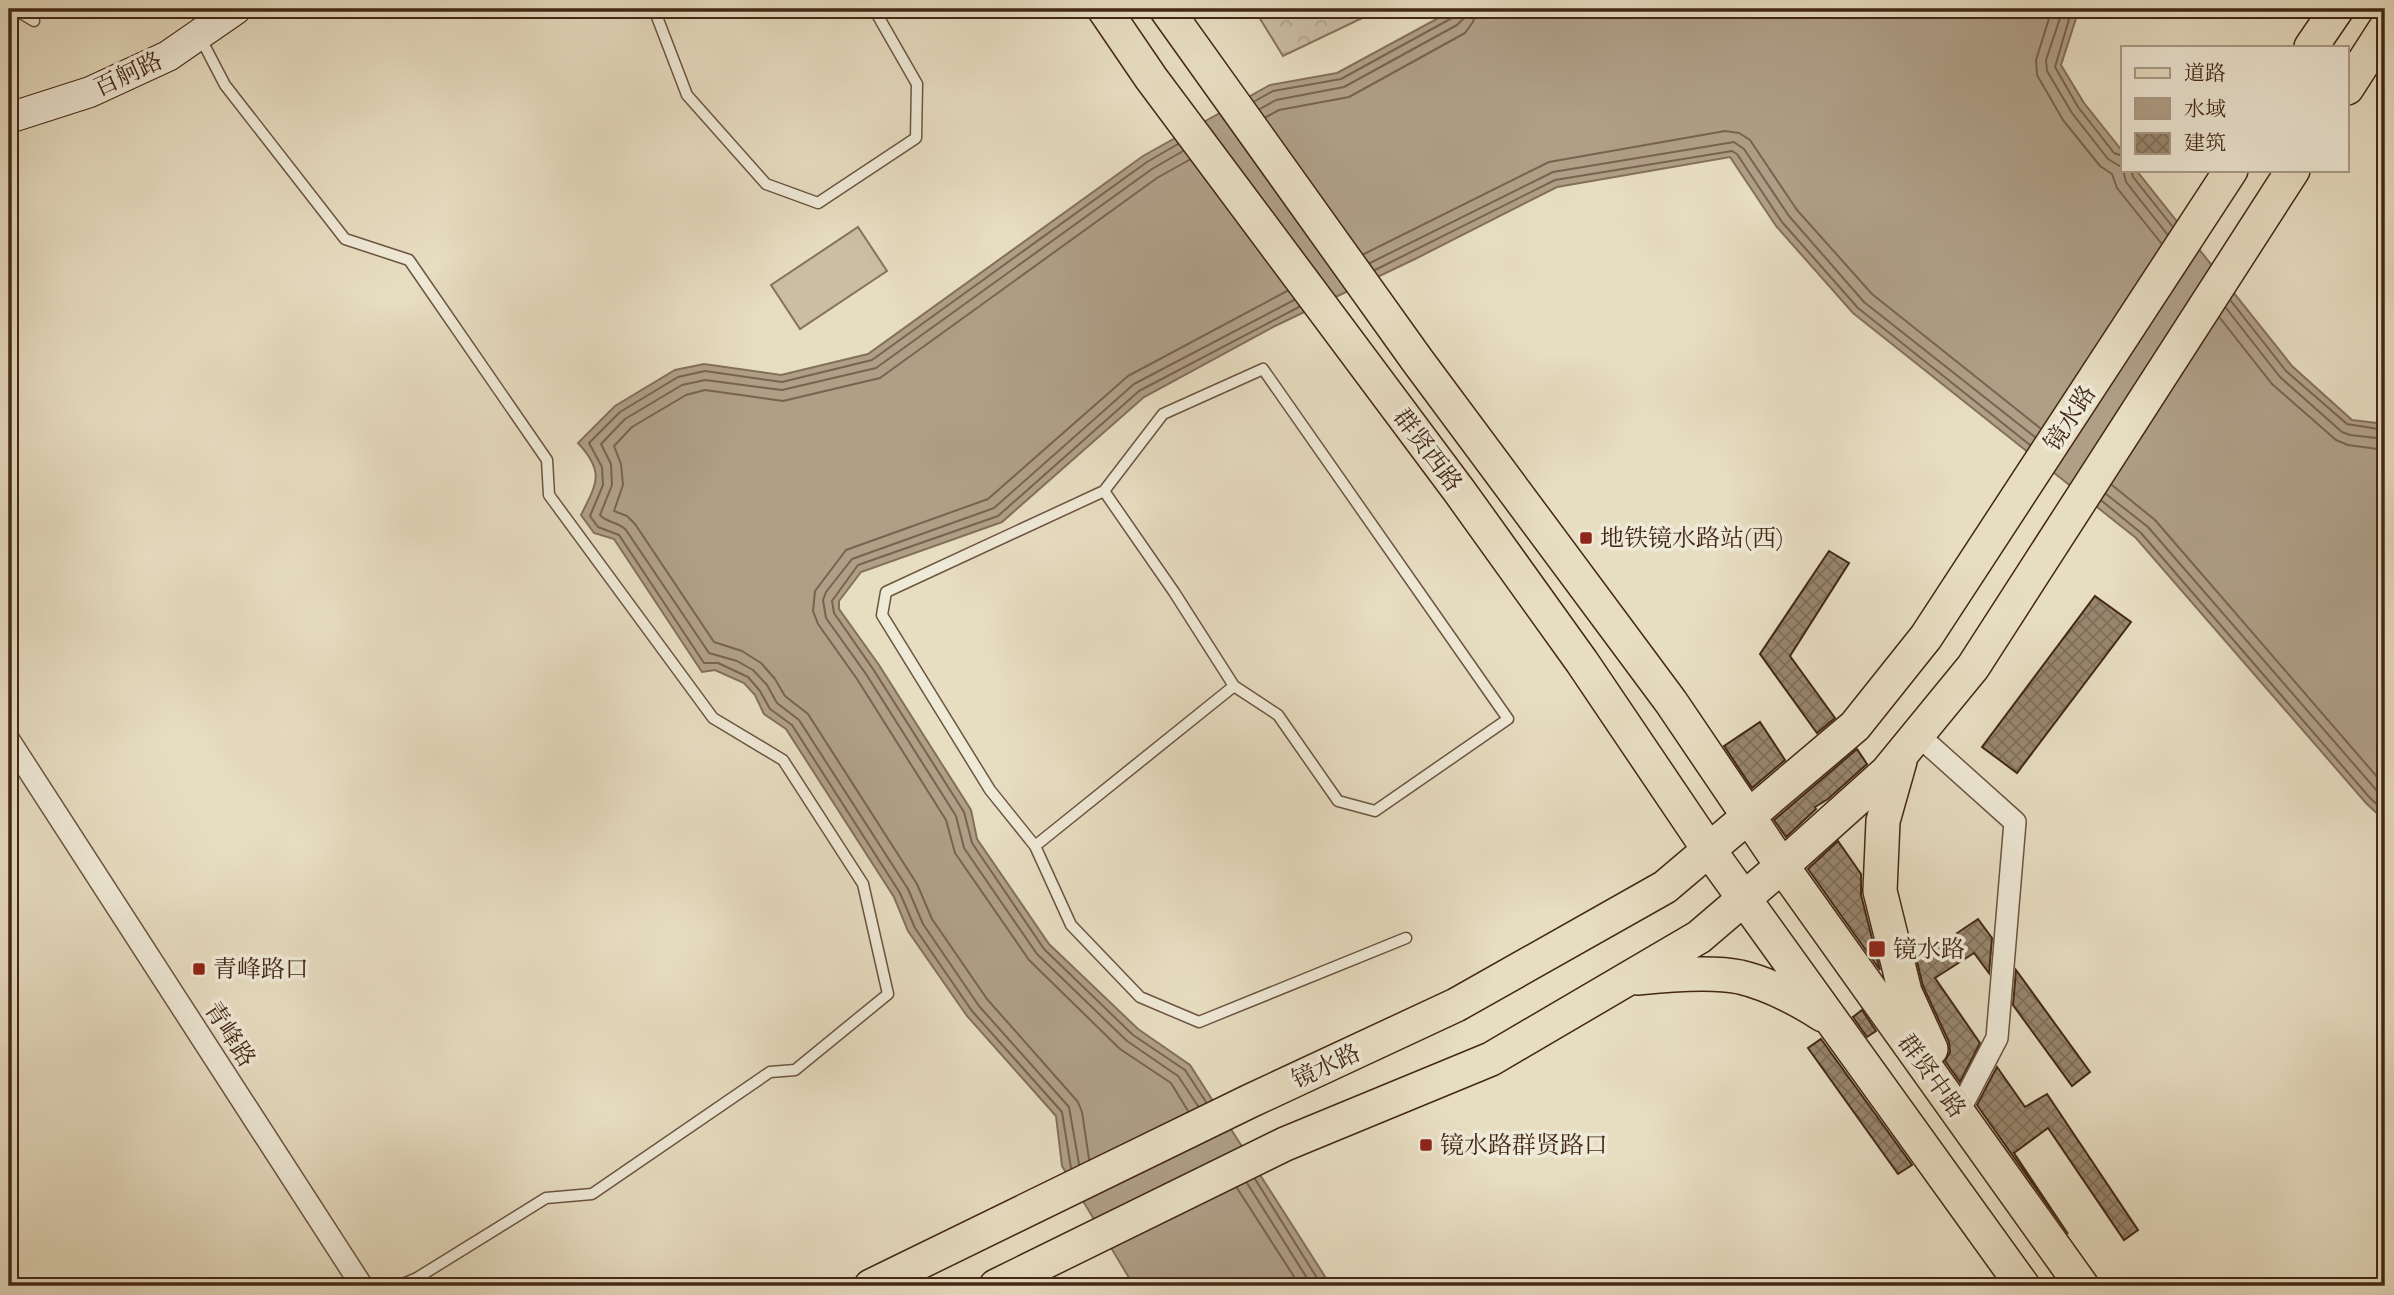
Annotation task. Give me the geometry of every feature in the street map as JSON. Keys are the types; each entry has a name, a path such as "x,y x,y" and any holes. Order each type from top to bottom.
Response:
{"main road":[{"name":"群贤西路","path":"1104,9 1151,78 1379,387 1460,492 1744,897"},
{"name":"群贤西路","path":"1166,9 1417,360 1671,702 1782,866"},
{"path":"2312,46 2337,9"},
{"path":"2348,86 2385,29"},
{"path":"996,1286 1285,1144 1491,1059 1699,937 1782,866 1887,772 1973,667 2292,172"},
{"name":"镜水路","path":"871,1286 1250,1101 1456,1005 1665,887 1855,726 1926,637 2225,178"},
{"path":"1910,744 1883,821 1880,891 1905,992 1958,1113"},
{"name":"群贤中路","path":"1782,866 2082,1286"},
{"name":"群贤中路","path":"1744,897 2023,1286"},
{"path":"1628,979 1674,974 1739,977 1796,998 1833,1022"}],"street":[{"name":"百舸路","path":"9,118 90,92 168,55 236,9"},
{"path":"1910,744 2015,822 1997,1038 1958,1113"},
{"name":"青峰路","path":"12,751 362,1286"}],"lane":[{"path":"14,9 34,21"},
{"path":"654,9 687,95 766,184 818,203 916,138 917,84 874,9"},
{"path":"199,34 225,85 345,239 409,260 547,460 549,495 713,718 783,760 863,884 888,994 795,1070 770,1072 592,1194 546,1198 417,1278 398,1286"},
{"path":"1104,491 1234,686 1278,715 1338,801 1375,811 1508,719 1264,369 1163,414 1104,491 886,592 881,615 990,790 1035,846 1071,925 1140,997 1199,1022 1406,938"},
{"path":"1035,846 1234,686"}],"green space":[{"path":"1254,9 1381,9 1283,56"},
{"path":"858,227 887,271 800,329 771,285"}],"water":[{"path":"1455,9 2079,9 2061,65 2084,103 2121,149 2121,172 2138,172 2292,366 2352,420 2385,424 2385,821 2366,803 2136,538 1853,313 1776,226 1730,157 1557,187 1273,327 1144,397 1002,522 861,572 839,601 839,609 879,665 971,810 977,839 1049,944 1138,1029 1190,1065 1331,1286 1134,1286 1062,1166 1056,1116 967,1016 908,931 894,897 786,729 764,714 755,695 744,683 715,670 702,672 614,539 594,533 581,515 596,478 592,462 578,443 615,406 675,370 704,364 781,375 868,354 1143,156 1270,85 1337,73"}],"building":[{"path":"1829,551 1849,563 1790,656 1835,718 1817,733 1760,654"},
{"path":"2095,596 2131,622 2017,773 1982,747"},
{"path":"1760,722 1785,760 1752,788 1724,746"},
{"path":"1857,749 1867,764 1828,799 1815,807 1816,809 1786,837 1774,820"},
{"path":"1838,841 1861,874 1861,895 1880,970 1808,869"},
{"path":"1978,919 1992,938 1989,973 1974,953 1935,978 1980,1043 1960,1082 1945,1061 1950,1052 1949,1042 1923,986 1914,950 1920,958"},
{"path":"2016,970 2090,1072 2072,1086 2013,1005"},
{"path":"1862,1010 1876,1031 1867,1037 1853,1017"},
{"path":"1821,1039 1912,1165 1898,1174 1808,1048"},
{"path":"1997,1067 2025,1107 2047,1094 2138,1230 2124,1240 2048,1128 2014,1153 2068,1234 1977,1105"}],"place":[{"name":"地铁镜水路站(西)","path":"1586,538"},
{"name":"镜水路","path":"1877,949"},
{"name":"青峰路口","path":"199,969"},
{"name":"镜水路群贤路口","path":"1426,1145"}]}
